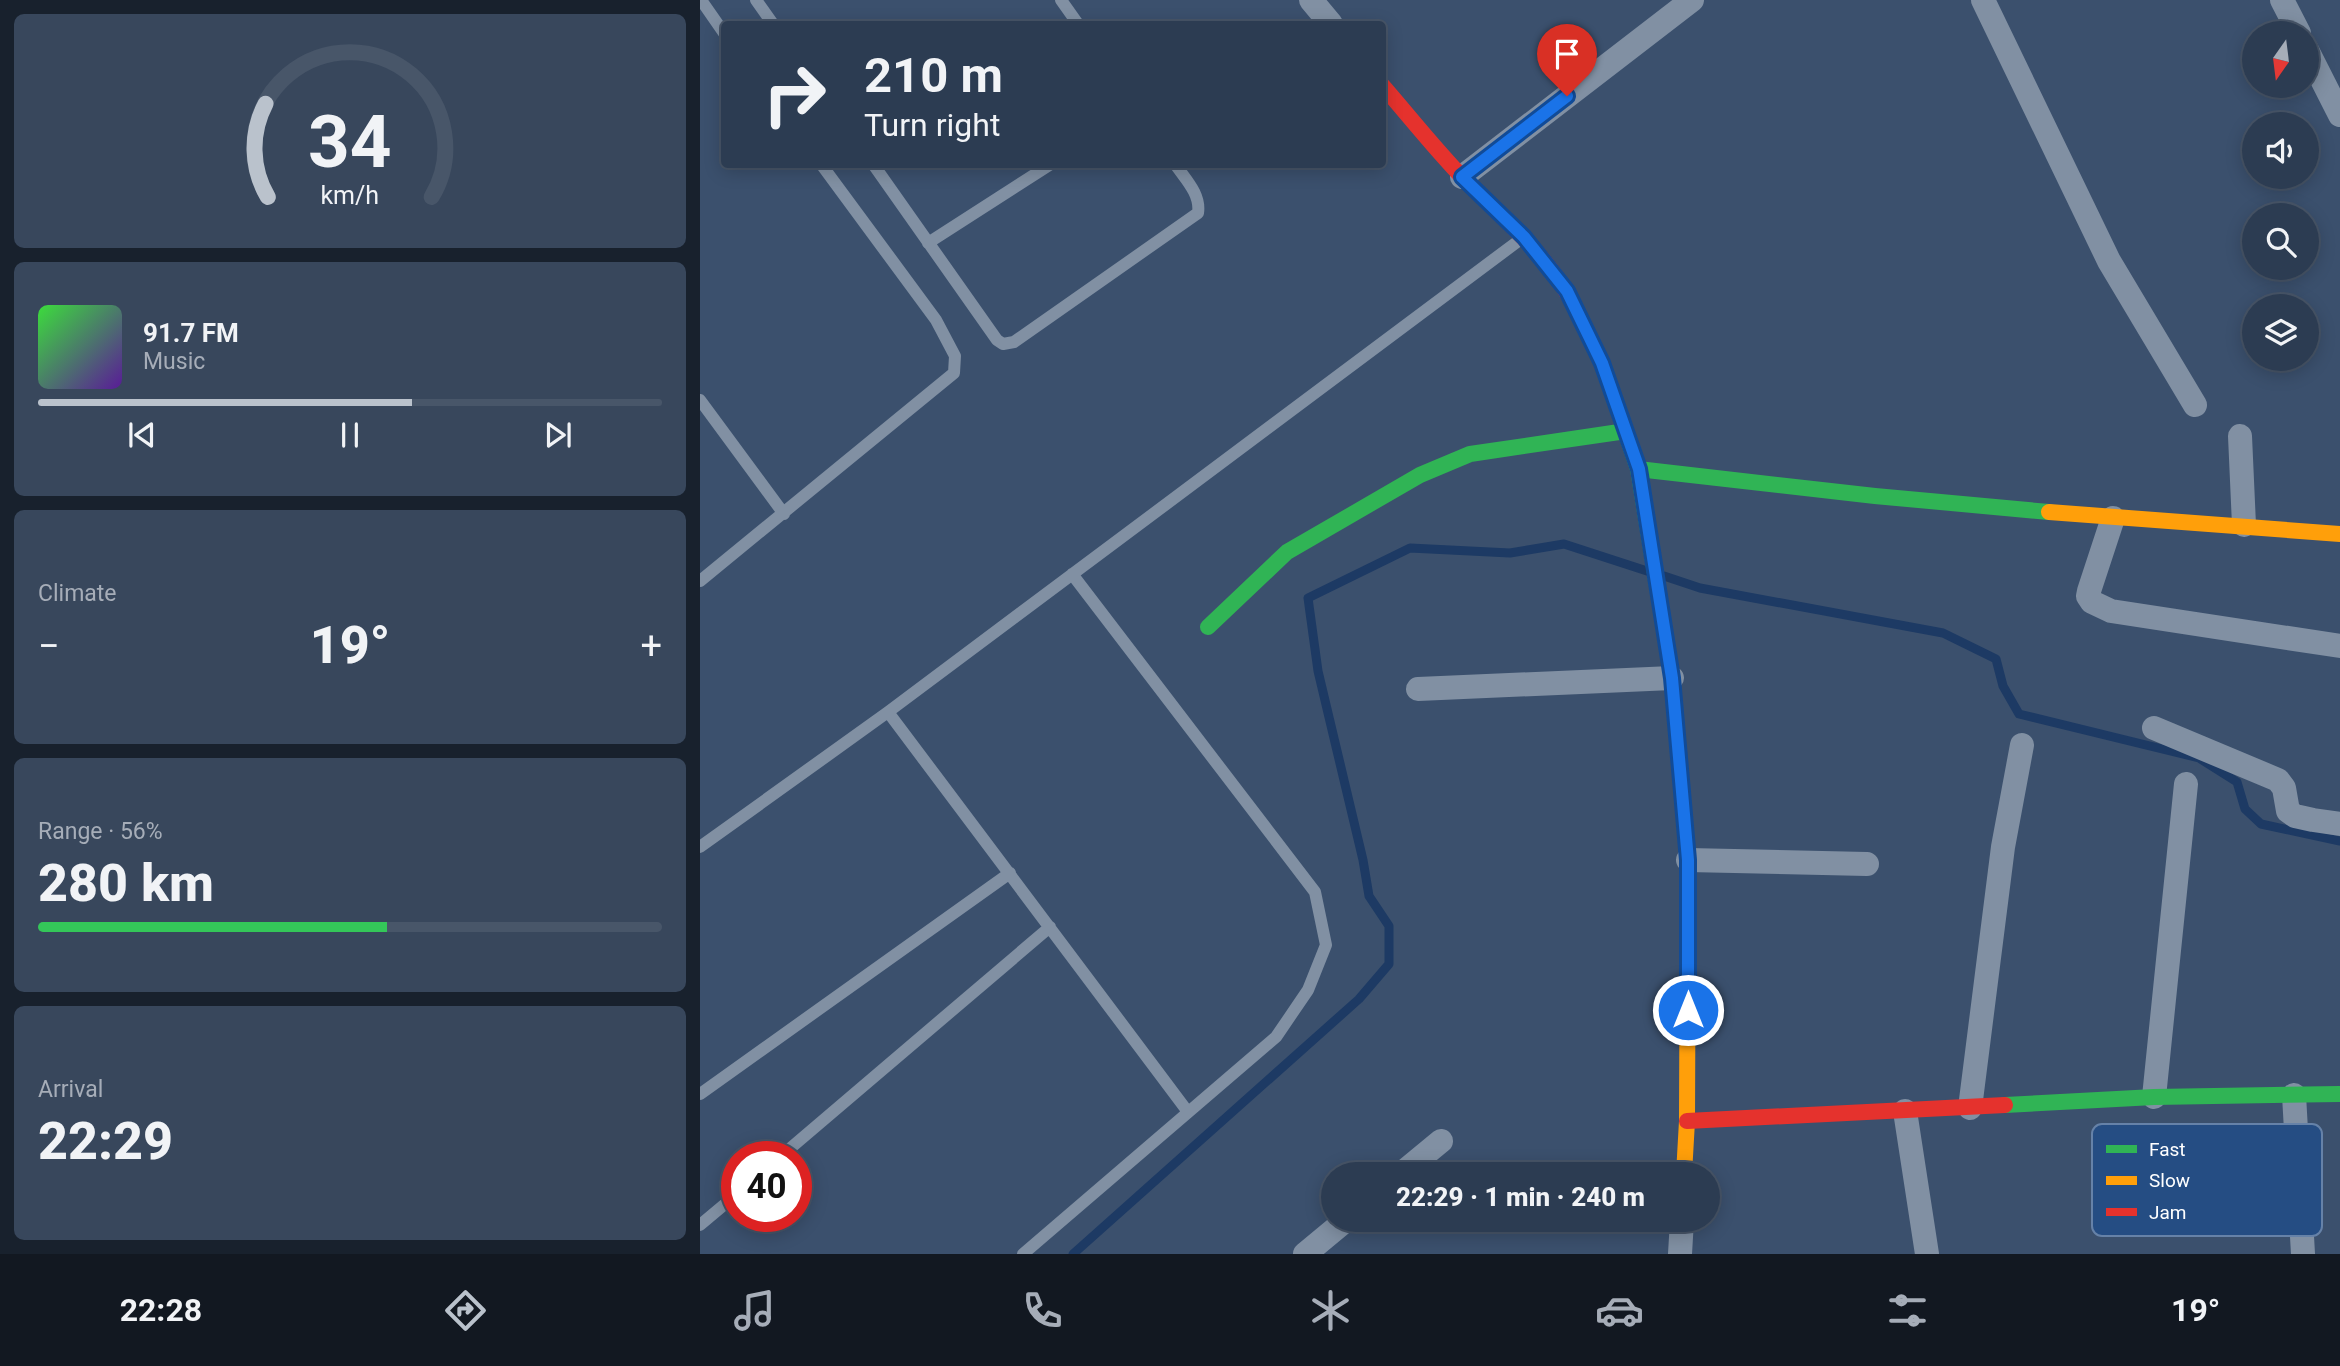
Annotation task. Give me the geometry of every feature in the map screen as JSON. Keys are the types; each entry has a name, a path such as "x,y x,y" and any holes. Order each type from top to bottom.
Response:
{"street":[{"path":"1311,0 1328,21"},
{"path":"1462,177 1692,0"},
{"path":"1983,0 2109,261 2195,405"},
{"path":"2283,0 2293,21"},
{"path":"2319,74 2340,115"},
{"path":"1386,90 1462,177 1524,237 1567,291 1602,363 1639,469 1672,678 1688,860 1685,1162"},
{"path":"1209,626 1287,552 1420,475 1470,454 1521,444 1626,431"},
{"path":"2240,436 2244,525"},
{"path":"1639,469 1835,494 2340,534"},
{"path":"2113,517 2089,591 2088,596 2092,602 2111,611 2340,646"},
{"path":"1418,689 1672,678"},
{"path":"2154,728 2278,780 2284,788 2288,811 2295,816 2340,824"},
{"path":"1970,1108 2003,847 2022,746"},
{"path":"2154,1097 2186,784"},
{"path":"1688,860 1867,864"},
{"path":"1687,1121 2154,1097 2340,1094"},
{"path":"2294,1095 2296,1124"},
{"path":"1905,1111 1927,1254"},
{"path":"1415,1162 1441,1140"},
{"path":"1305,1254 1332,1232"},
{"path":"1680,1254 1681,1232"},
{"path":"2302,1236 2303,1254"}],"lane":[{"path":"701,0 721,29"},
{"path":"756,0 771,21"},
{"path":"1061,0 1076,21"},
{"path":"700,580 954,373 955,356 936,320 824,168"},
{"path":"876,168 997,340 1003,344 1014,342 1198,213 1199,204 1195,193 1178,168"},
{"path":"928,243 1045,168"},
{"path":"700,847 888,712 1524,237"},
{"path":"700,400 784,514"},
{"path":"1023,1254 1276,1037 1308,990 1326,945 1315,892 1072,574"},
{"path":"888,712 1188,1112"},
{"path":"700,1094 1010,873"},
{"path":"799,1141 1050,927"},
{"path":"700,1226 721,1208"}],"waterway":[{"path":"1073,1254 1359,999 1389,964 1389,926 1369,896 1363,860 1318,671 1308,598 1410,548 1510,553 1564,544 1647,571"},
{"path":"1664,576 1700,588 1943,633 1996,659 2003,686 2019,714 2199,758 2237,782 2245,809 2261,824 2340,841"}],"traffic: fast":[{"path":"1576,310 1602,363 1638,469 1672,678 1688,860"},
{"path":"1208,627 1287,552 1420,475 1470,454 1626,431"},
{"path":"1638,469 1875,496 2049,512"},
{"path":"2005,1105 2154,1097 2340,1094"}],"traffic: slow":[{"path":"2049,512 2340,534"},
{"path":"1685,1162 1688,860"}],"traffic: jam":[{"path":"1386,90 1453,168 1540,256 1554,273 1576,310"},
{"path":"1687,1121 2005,1105"}],"route":[{"path":"1567,96 1462,177 1524,237 1567,291 1602,363 1639,469 1672,678 1688,860 1688,1010"}]}
